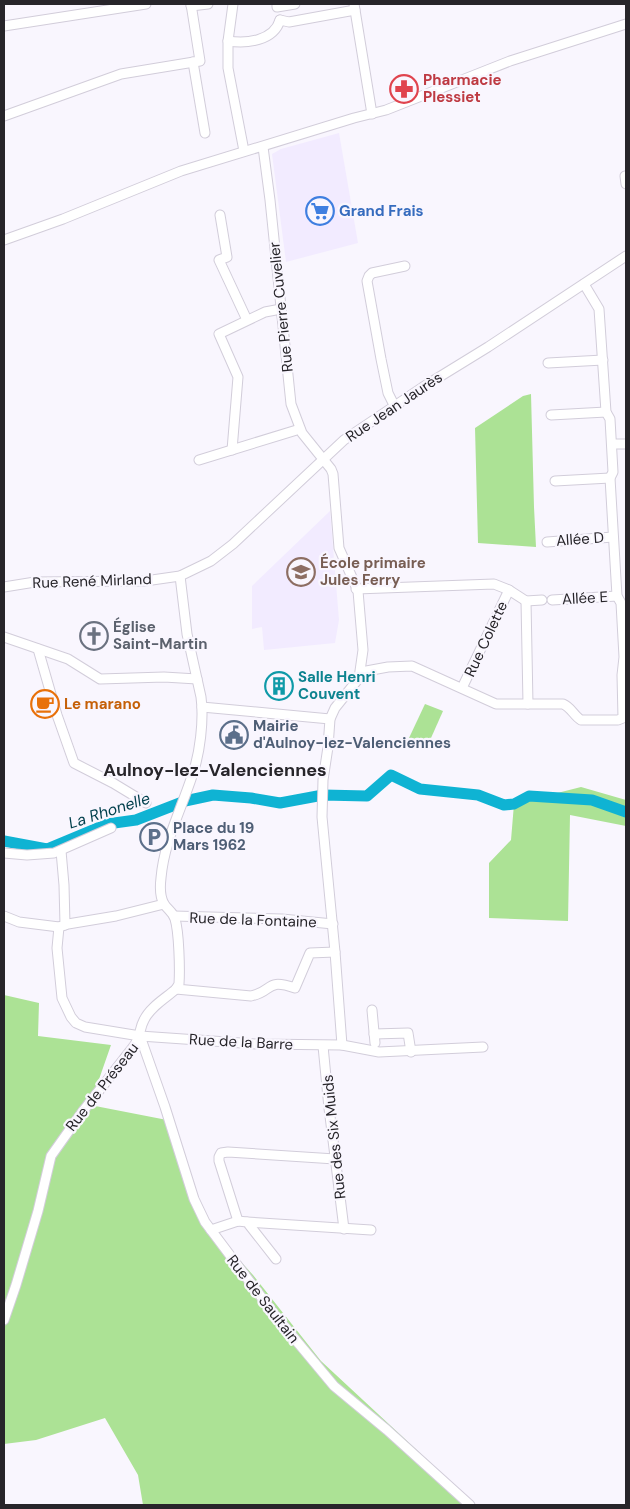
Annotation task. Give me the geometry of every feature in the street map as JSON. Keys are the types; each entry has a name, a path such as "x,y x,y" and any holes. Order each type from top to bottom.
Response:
{"street":[{"path":"4,26 146,4"},
{"path":"205,133 191,5 208,4"},
{"path":"234,4 228,40 228,73 244,151"},
{"path":"228,40 239,42 265,37 277,27 280,20 277,5 294,4"},
{"path":"280,20 289,22 354,7 372,114"},
{"path":"4,240 92,208 174,173 342,121 398,106 510,61 626,24"},
{"path":"606,30 626,30"},
{"path":"4,116 121,74 197,62"},
{"name":"Rue Pierre Cuvelier","path":"263,147 290,398 300,429 306,440 333,474 339,550 356,589 363,650 361,672"},
{"path":"220,215 227,256 219,260 247,320"},
{"name":"Rue Jean Jaurès","path":"180,576 211,561 233,544 344,440 625,257"},
{"path":"394,407 388,393 381,359 368,279 372,273 405,266"},
{"path":"342,1045 323,827 322,788 330,719 335,708 357,681 361,672 388,667 412,666 496,704 563,704 569,707 581,720 618,720 623,718 623,634 621,604 617,596 610,478 613,472 610,419 606,412 600,309 584,284"},
{"path":"232,450 238,377 219,334 271,310 281,309"},
{"path":"548,363 603,360"},
{"path":"551,415 606,412"},
{"path":"199,460 300,429"},
{"path":"612,444 626,444"},
{"path":"555,481 610,478"},
{"name":"Allée D","path":"547,542 614,537"},
{"path":"180,576 187,634 198,679 202,707 198,754 193,775 163,858 161,887 164,904 174,916 176,924 180,981 176,989 251,996 260,993 272,985 281,984 298,992 310,953 335,952"},
{"name":"Rue René Mirland","path":"4,587 40,582 145,581 180,576"},
{"path":"356,589 491,584 509,590 526,601 542,600"},
{"name":"Rue Colette","path":"462,688 509,590"},
{"name":"Allée E","path":"552,600 617,596"},
{"path":"526,601 528,704"},
{"path":"4,638 68,659 100,679 164,677 198,679"},
{"path":"38,649 58,720 75,764 113,783 146,803"},
{"path":"202,707 330,719"},
{"path":"4,853 51,853 110,828"},
{"path":"61,850 64,885 62,926 57,948 62,998 71,1017 79,1025 140,1036"},
{"path":"4,916 19,922 62,926 116,916 164,904"},
{"name":"Rue de la Fontaine","path":"174,916 282,919 332,924"},
{"name":"Rue de Préseau","path":"4,1320 38,1211 51,1156 82,1110 131,1050 140,1036 143,1021 147,1014 176,989"},
{"path":"372,1010 374,1038 408,1033 411,1052"},
{"name":"Rue de la Barre","path":"140,1036 257,1044 342,1045 374,1052 411,1052 484,1047"},
{"name":"Rue de Saultain","path":"140,1036 194,1199 203,1219 274,1314 334,1386 395,1436 470,1505"},
{"name":"Rue des Six Muids","path":"323,1046 344,1229"},
{"path":"238,1221 219,1161 220,1155 228,1152 335,1159"},
{"path":"211,1230 238,1221 371,1230"},
{"path":"247,1222 276,1259"}],"shaded area":[{"path":"339,133 358,243 286,262 272,154 281,149"},
{"name":"École primaire Jules Ferry","path":"330,511 339,620 335,643 264,650 262,627 252,629 252,586"}],"green space":[{"path":"531,394 536,547 478,543 475,428 523,396"},
{"path":"425,704 443,711 427,747 409,738"},
{"path":"581,787 626,800 626,826 570,815 568,921 489,918 489,863 511,840 514,804"},
{"path":"4,995 39,1003 38,1036 111,1045 90,1105 167,1120 196,1212 253,1275 321,1361 476,1505 143,1505 138,1475 105,1418 36,1440 4,1444"}],"waterway":[{"name":"La Rhonelle","path":"4,841 47,849 107,824 136,820 185,801 213,795 251,798 280,803 323,795 367,796 391,775 420,789 478,795 504,805 514,804 529,796 592,800 626,812"}],"place":[{"name":"Pharmacie Plessiet","path":"404,89"},
{"name":"Grand Frais","path":"320,211"},
{"name":"École primaire Jules Ferry","path":"301,572"},
{"name":"Église Saint-Martin","path":"94,636"},
{"name":"Salle Henri Couvent","path":"279,686"},
{"name":"Le marano","path":"45,704"},
{"name":"Mairie d'Aulnoy-lez-Valenciennes","path":"234,735"},
{"name":"Place du 19 Mars 1962","path":"154,837"}],"district":[{"name":"Aulnoy-lez-Valenciennes","path":"215,770"}]}
